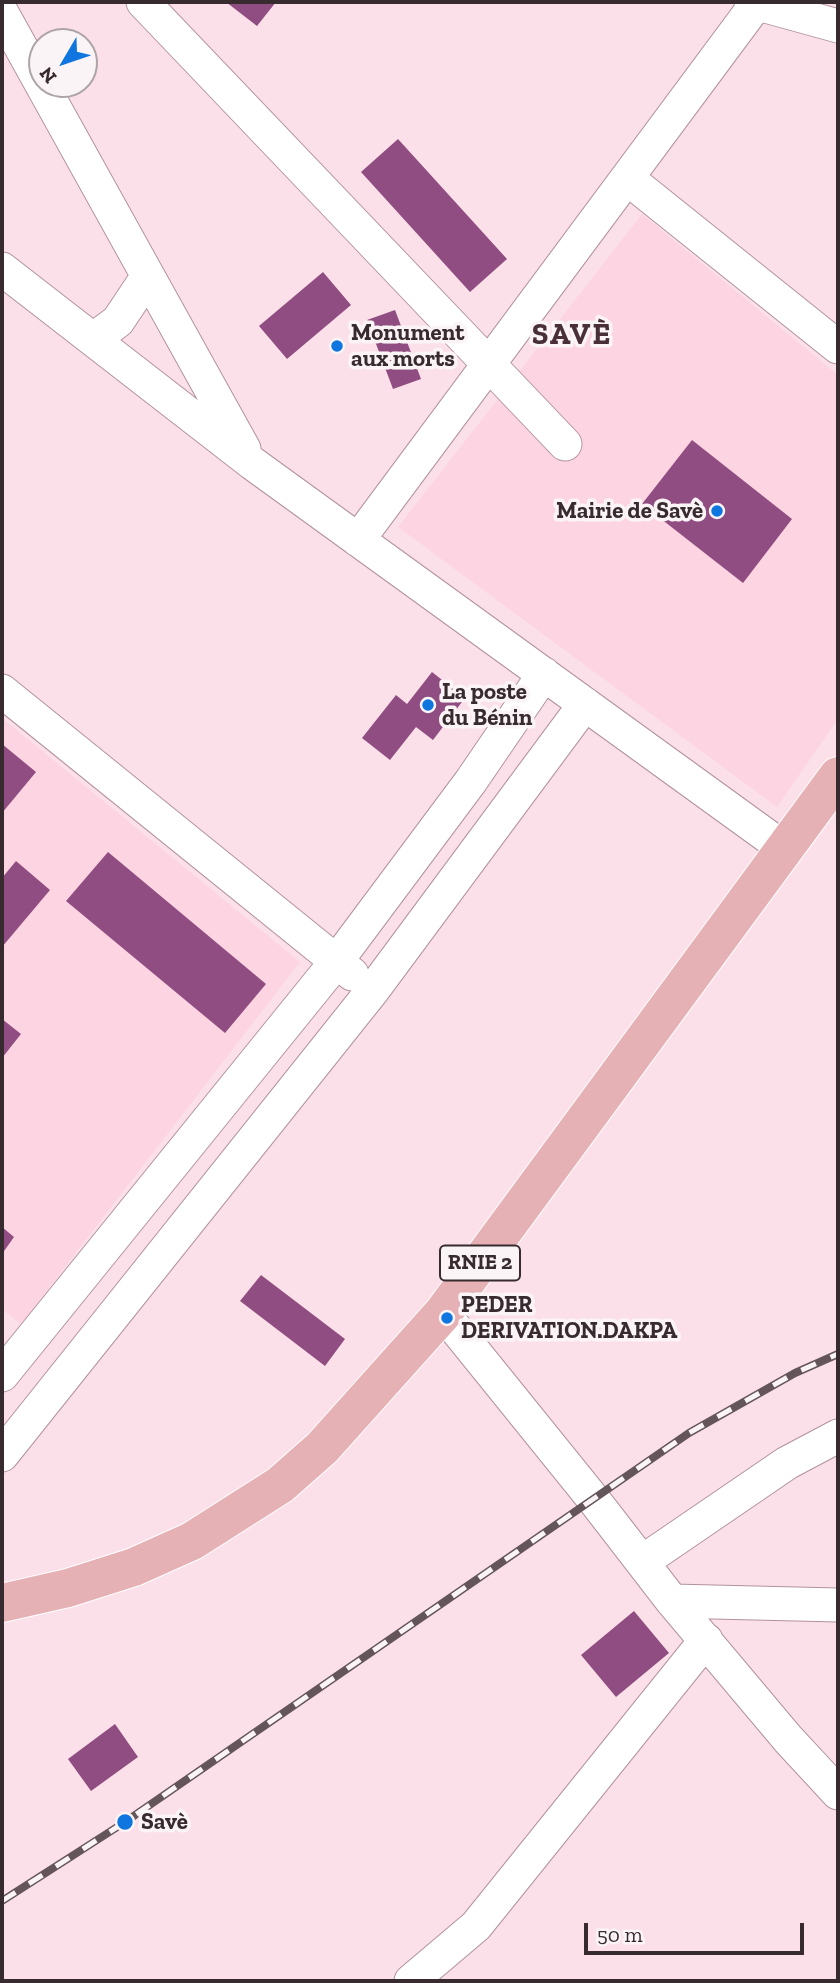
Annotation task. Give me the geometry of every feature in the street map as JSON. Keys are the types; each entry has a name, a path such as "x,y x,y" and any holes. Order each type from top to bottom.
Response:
{"main road":[{"name":"RNIE 2","path":"2,1603 68,1588 134,1567 192,1541 280,1485 322,1448 443,1313 838,776"}],"street":[{"path":"143,2 565,444"},
{"path":"358,540 754,2 838,26"},
{"path":"2,13 252,463"},
{"path":"627,178 838,347"},
{"path":"2,270 252,463 785,849"},
{"path":"94,339 118,321 148,276"},
{"path":"2,1376 336,961 471,780 544,674"},
{"path":"2,691 373,990"},
{"path":"2,1455 373,990 586,704"},
{"path":"443,1313 672,1601 788,1739 838,1793"},
{"path":"642,1562 788,1463 838,1436"},
{"path":"672,1601 838,1605"},
{"path":"411,1981 476,1926 706,1640"}],"shaded area":[{"path":"642,214 838,375 838,719 777,807 398,527"},
{"path":"2,718 300,962 21,1324 2,1309"}],"building":[{"path":"226,2 276,2 257,26"},
{"path":"398,139 507,259 470,292 361,172"},
{"path":"323,272 351,305 287,359 259,326"},
{"path":"395,310 421,379 393,389 367,320"},
{"name":"Mairie de Savè","path":"692,440 792,519 743,583 642,504"},
{"path":"432,672 465,698 433,740 416,727 390,760 362,738 396,695 407,704"},
{"path":"2,744 36,772 2,813"},
{"path":"108,852 266,984 225,1033 66,901"},
{"path":"16,861 50,890 2,947 2,878"},
{"path":"2,1019 21,1034 2,1058"},
{"path":"2,1227 14,1237 2,1254"},
{"path":"261,1275 345,1339 325,1366 240,1301"},
{"path":"634,1611 669,1653 616,1697 581,1655"},
{"path":"115,1724 138,1757 91,1791 68,1759"}],"railway":[{"path":"2,1901 125,1822 689,1433 795,1373 838,1354"}],"place":[{"name":"Monument aux morts","path":"337,346"},
{"name":"Mairie de Savè","path":"717,511"},
{"name":"La poste du Bénin","path":"428,705"},
{"name":"PEDER DERIVATION.DAKPA","path":"447,1318"},
{"name":"Savè","path":"125,1822"}],"district":[{"name":"SAVÈ","path":"572,335"}]}
